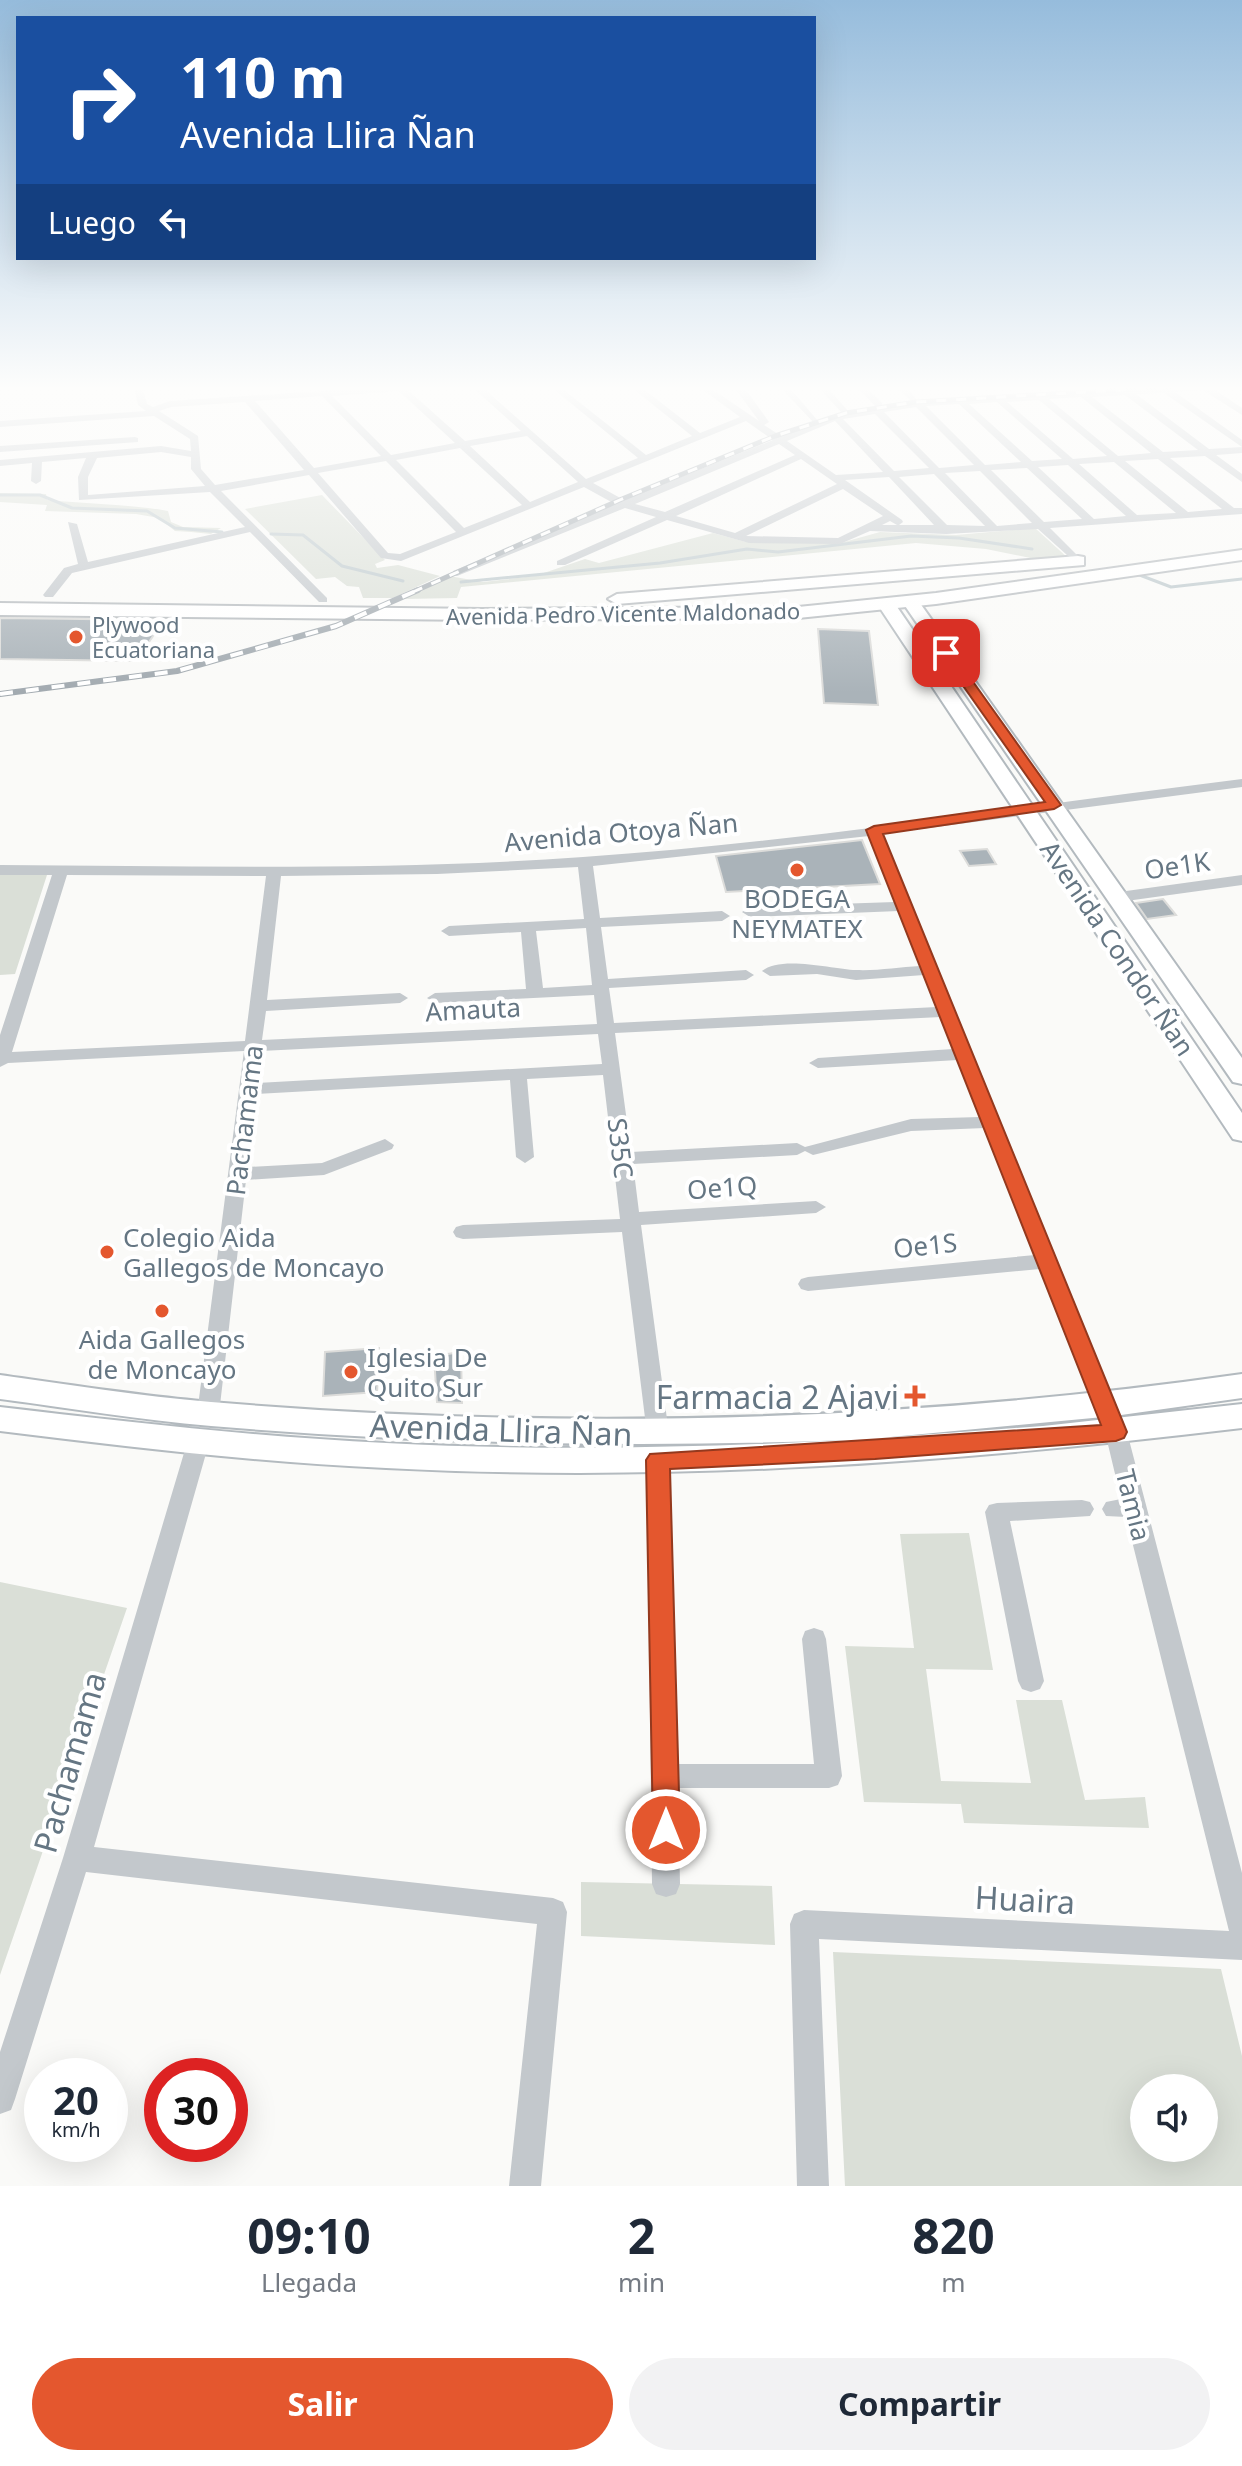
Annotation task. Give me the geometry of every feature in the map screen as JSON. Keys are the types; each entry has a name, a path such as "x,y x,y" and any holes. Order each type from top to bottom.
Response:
{"main road":[{"name":"Avenida Pedro Vicente Maldonado","path":"0,594 323,600 641,598 1242,544"},
{"name":"Avenida Pedro Vicente Maldonado","path":"0,609 694,617 911,603 1033,586 1125,567 1242,555"},
{"path":"685,594 681,605 694,617"},
{"path":"641,598 660,606 659,612 648,617"},
{"name":"Avenida Condor Ñan","path":"911,603 1242,1076"},
{"name":"Avenida Condor Ñan","path":"887,605 1242,1133"},
{"name":"Avenida Llira Ñan","path":"1111,1420 1242,1386"},
{"name":"Avenida Llira Ñan","path":"0,1387 203,1428"},
{"name":"Avenida Llira Ñan","path":"0,1419 203,1428 440,1457 658,1447 875,1450 1111,1420 1242,1416"}],"street":[{"path":"83,489 83,498 213,489"},
{"path":"213,489 323,600"},
{"path":"327,489 385,556 392,559 570,489"},
{"path":"420,489 463,533"},
{"path":"510,489 529,506"},
{"path":"595,489 616,501 735,537 840,541 890,517"},
{"path":"461,568 646,489"},
{"path":"561,563 729,489"},
{"path":"735,537 825,489"},
{"path":"848,489 908,529"},
{"path":"907,489 946,531"},
{"path":"954,489 994,529"},
{"path":"1002,489 1077,561"},
{"path":"1054,489 1090,521"},
{"path":"1102,489 1135,519"},
{"path":"1154,489 1185,515"},
{"path":"1206,489 1237,511 1242,519"},
{"path":"869,528 994,529 1237,511"},
{"path":"72,524 84,566"},
{"path":"49,595 68,570 250,529"},
{"path":"1236,784 1242,796"},
{"name":"Avenida Otoya Ñan","path":"0,870 274,874 415,871 585,862 874,830 1236,784"},
{"name":"Tamia","path":"874,830 1111,1420 1124,1508 1242,1928"},
{"name":"S35C","path":"585,862 658,1447 666,1884"},
{"path":"0,1060 6,1023 61,870"},
{"name":"Pachamama","path":"0,2099 77,1858 203,1428 238,1174 274,874"},
{"name":"Oe1K","path":"1119,897 1242,880"},
{"path":"750,912 905,906"},
{"path":"449,931 722,916"},
{"path":"528,926 535,993"},
{"path":"770,971 817,969 856,975 931,970"},
{"path":"435,998 746,975"},
{"path":"258,1006 400,998"},
{"name":"Amauta","path":"0,1060 948,1012"},
{"path":"818,1063 965,1054"},
{"path":"248,1089 611,1069"},
{"path":"518,1074 525,1157"},
{"path":"623,1158 805,1149 911,1125 991,1122"},
{"path":"238,1174 324,1169 385,1145"},
{"name":"Oe1Q","path":"463,1232 816,1207"},
{"name":"Oe1S","path":"808,1284 1048,1261"},
{"path":"1031,1681 997,1512 1082,1509"},
{"path":"666,1776 829,1776 814,1639"},
{"path":"77,1858 553,1912 525,2186"},
{"name":"Huaira","path":"813,2186 804,1924 1242,1946"}],"shaded area":[{"path":"0,493 46,494 47,500 168,511 171,522 183,527 221,528 211,534 175,531 159,518 136,514 45,511 47,505 0,502"},
{"path":"322,495 385,560 375,564 377,568 398,565 440,576 393,598 363,598 359,587 347,586 335,577 316,579 245,509"},
{"path":"1035,528 1069,559 1040,560 986,549 916,543 461,587 457,598 402,599 449,576 483,582 535,576 585,559 599,563 713,533 746,542 844,542 880,532 956,535"},
{"path":"0,875 47,875 15,974 0,975"},
{"path":"969,1533 993,1670 926,1669 941,1781 1031,1783 1016,1700 1062,1700 1085,1800 1145,1797 1149,1828 964,1823 961,1804 864,1802 845,1646 914,1648 900,1534"},
{"path":"0,1582 127,1608 0,1975"},
{"path":"581,1882 772,1886 775,1945 581,1936"},
{"path":"833,1952 1221,1969 1242,2056 1242,2186 845,2186"}],"building":[{"name":"Plywood Ecuatoriana","path":"0,618 164,620 136,661 0,659"},
{"path":"818,629 869,631 878,705 824,703"},
{"name":"BODEGA NEYMATEX","path":"862,840 880,884 726,892 716,856"},
{"path":"987,849 996,864 969,866 960,851"},
{"path":"1163,899 1176,915 1147,919 1136,903"},
{"name":"Iglesia De Quito Sur","path":"379,1348 377,1392 323,1396 325,1352"},
{"path":"461,1352 462,1403 437,1402 434,1356"}],"waterway":[{"path":"0,495 40,495 72,508 147,511 175,528 222,532"},
{"path":"271,534 303,535 342,566 403,581"},
{"path":"461,582 660,563 747,549 778,552 911,536 959,538 1032,549"},
{"path":"1137,574 1171,587 1242,579"}],"railway":[{"path":"413,592 646,489"},
{"path":"0,694 177,671 336,626 418,590"}],"place":[{"name":"Plywood Ecuatoriana","path":"76,637"},
{"name":"BODEGA NEYMATEX","path":"797,870"},
{"name":"Colegio Aida Gallegos de Moncayo","path":"107,1252"},
{"name":"Aida Gallegos de Moncayo","path":"162,1311"},
{"name":"Iglesia De Quito Sur","path":"351,1372"},
{"name":"Farmacia 2 Ajavi","path":"915,1396"}],"route":[{"path":"666,1830 658,1460 875,1450 1116,1432 874,830 1054,805 946,653"}]}
